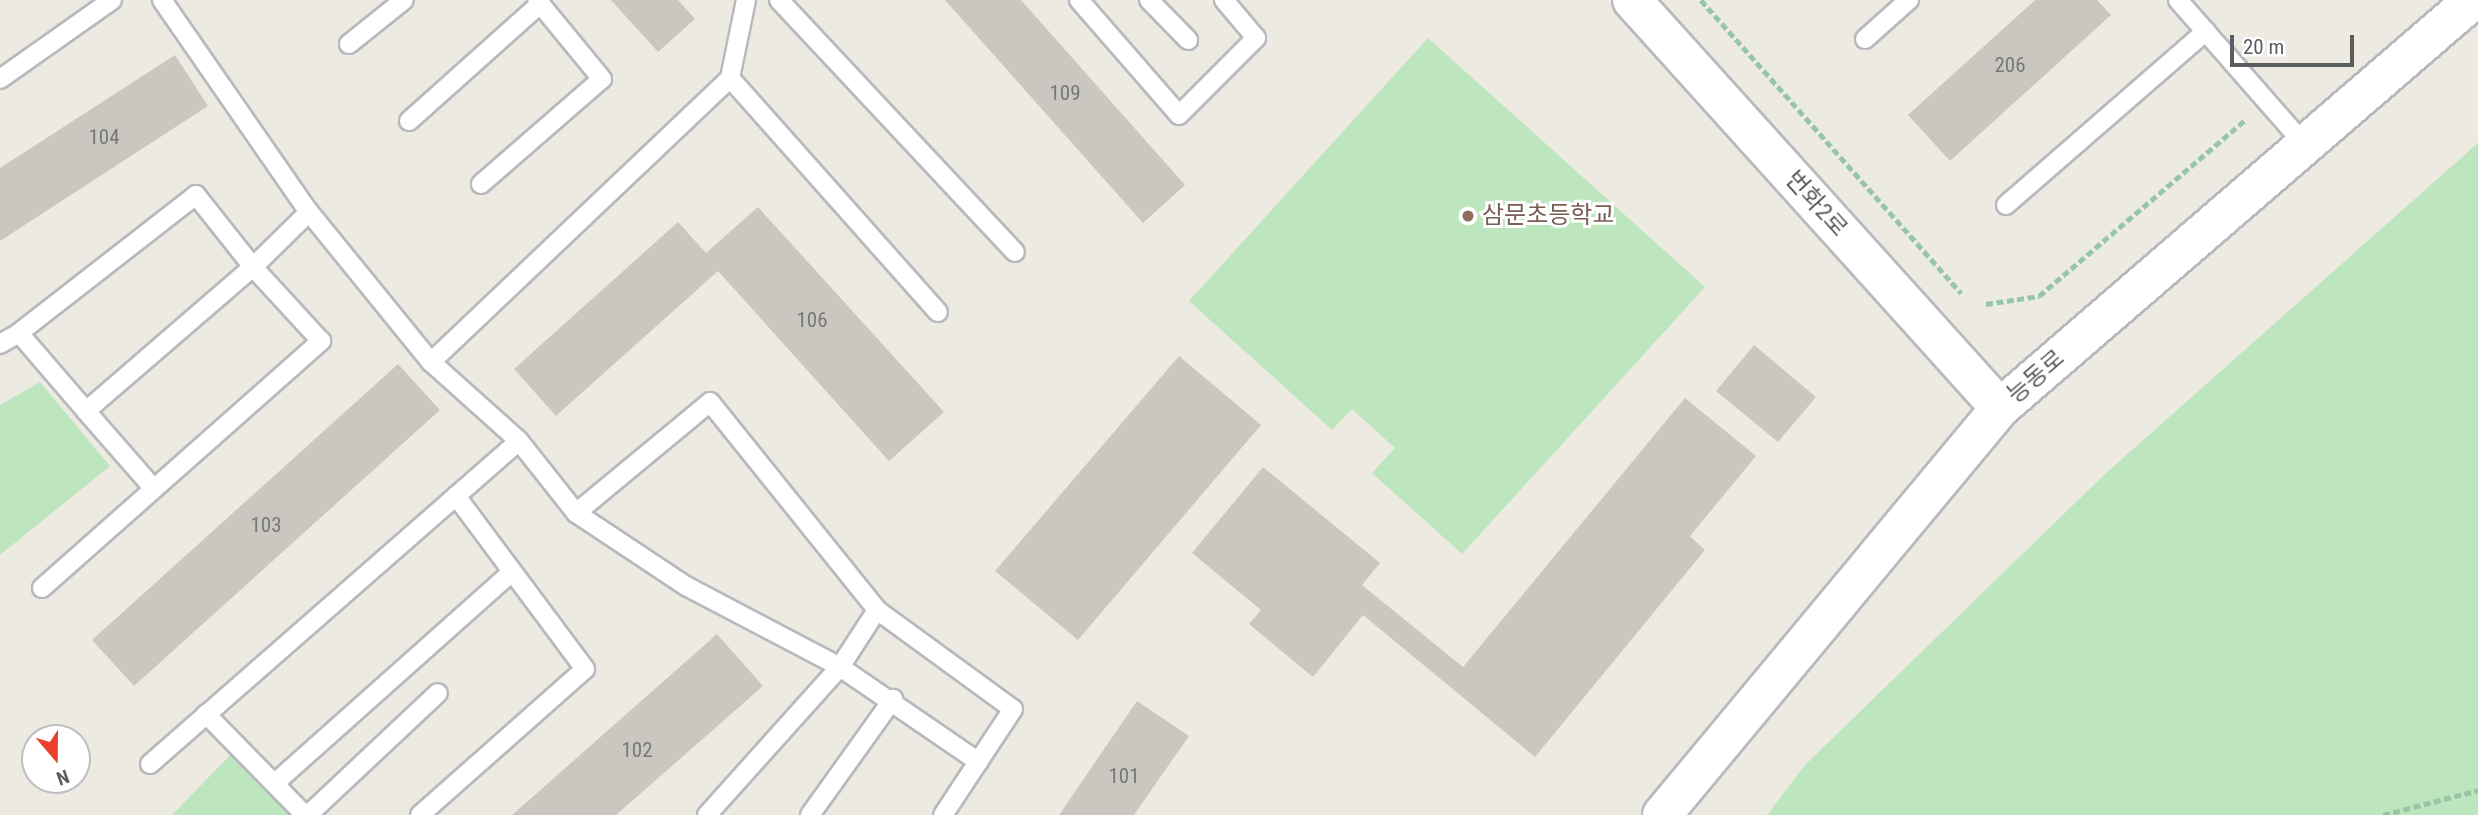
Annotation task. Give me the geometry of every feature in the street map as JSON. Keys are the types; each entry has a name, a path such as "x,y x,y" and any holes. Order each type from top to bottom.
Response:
{"street":[{"name":"번화2로","path":"1632,0 2000,408"},
{"name":"능동로","path":"1662,815 2000,408 2473,0"}],"lane":[{"path":"0,79 112,0"},
{"path":"162,0 309,212 430,362 519,441 576,513 686,586 840,667 893,699 979,762"},
{"path":"349,44 404,0"},
{"path":"430,362 730,78 746,0"},
{"path":"779,0 1015,251"},
{"path":"1079,0 1179,115 1256,38 1224,0"},
{"path":"1149,0 1188,40"},
{"path":"1865,39 1909,0"},
{"path":"2178,0 2306,146"},
{"path":"409,121 538,2 602,79 481,184"},
{"path":"2006,205 2206,32"},
{"path":"730,78 938,312"},
{"path":"0,344 19,333 196,195 253,267 321,341 42,589"},
{"path":"86,411 253,267 309,212"},
{"path":"19,333 154,489"},
{"path":"576,513 710,402 877,610 1013,709 943,815"},
{"path":"150,764 519,441"},
{"path":"420,815 585,669 456,496"},
{"path":"275,783 512,572"},
{"path":"707,815 840,667 877,610"},
{"path":"206,714 307,815 438,694"},
{"path":"810,815 893,699"}],"path":[{"path":"1701,0 1962,293"},
{"path":"1986,304 2039,296 2266,101"},
{"path":"2383,815 2478,790"}],"green space":[{"path":"1428,38 1705,287 1462,554 1372,473 1395,448 1352,409 1332,430 1189,301"},
{"path":"2478,143 2478,815 1767,815 1805,765 2105,474"},
{"path":"40,382 110,466 0,555 0,405"},
{"path":"236,749 301,815 172,815"}],"building":[{"path":"611,0 678,0 695,19 658,52"},
{"path":"945,0 1021,0 1185,185 1143,223"},
{"path":"2035,0 2097,0 2111,15 1950,161 1908,115"},
{"path":"175,55 208,106 0,241 0,168"},
{"path":"758,207 944,412 889,461 718,271 556,416 514,369 678,222 706,253"},
{"path":"1754,345 1816,397 1778,442 1716,391"},
{"path":"1179,356 1261,425 1078,640 995,571"},
{"path":"398,364 440,410 134,686 92,640"},
{"path":"1685,398 1756,456 1690,536 1705,550 1535,757 1363,615 1313,677 1249,624 1261,610 1192,553 1263,467 1380,563 1362,585 1463,667"},
{"path":"717,634 763,686 616,815 512,815"},
{"path":"1137,701 1189,736 1134,815 1059,815"}],"place":[{"name":"삼문초등학교","path":"1468,216"}]}
